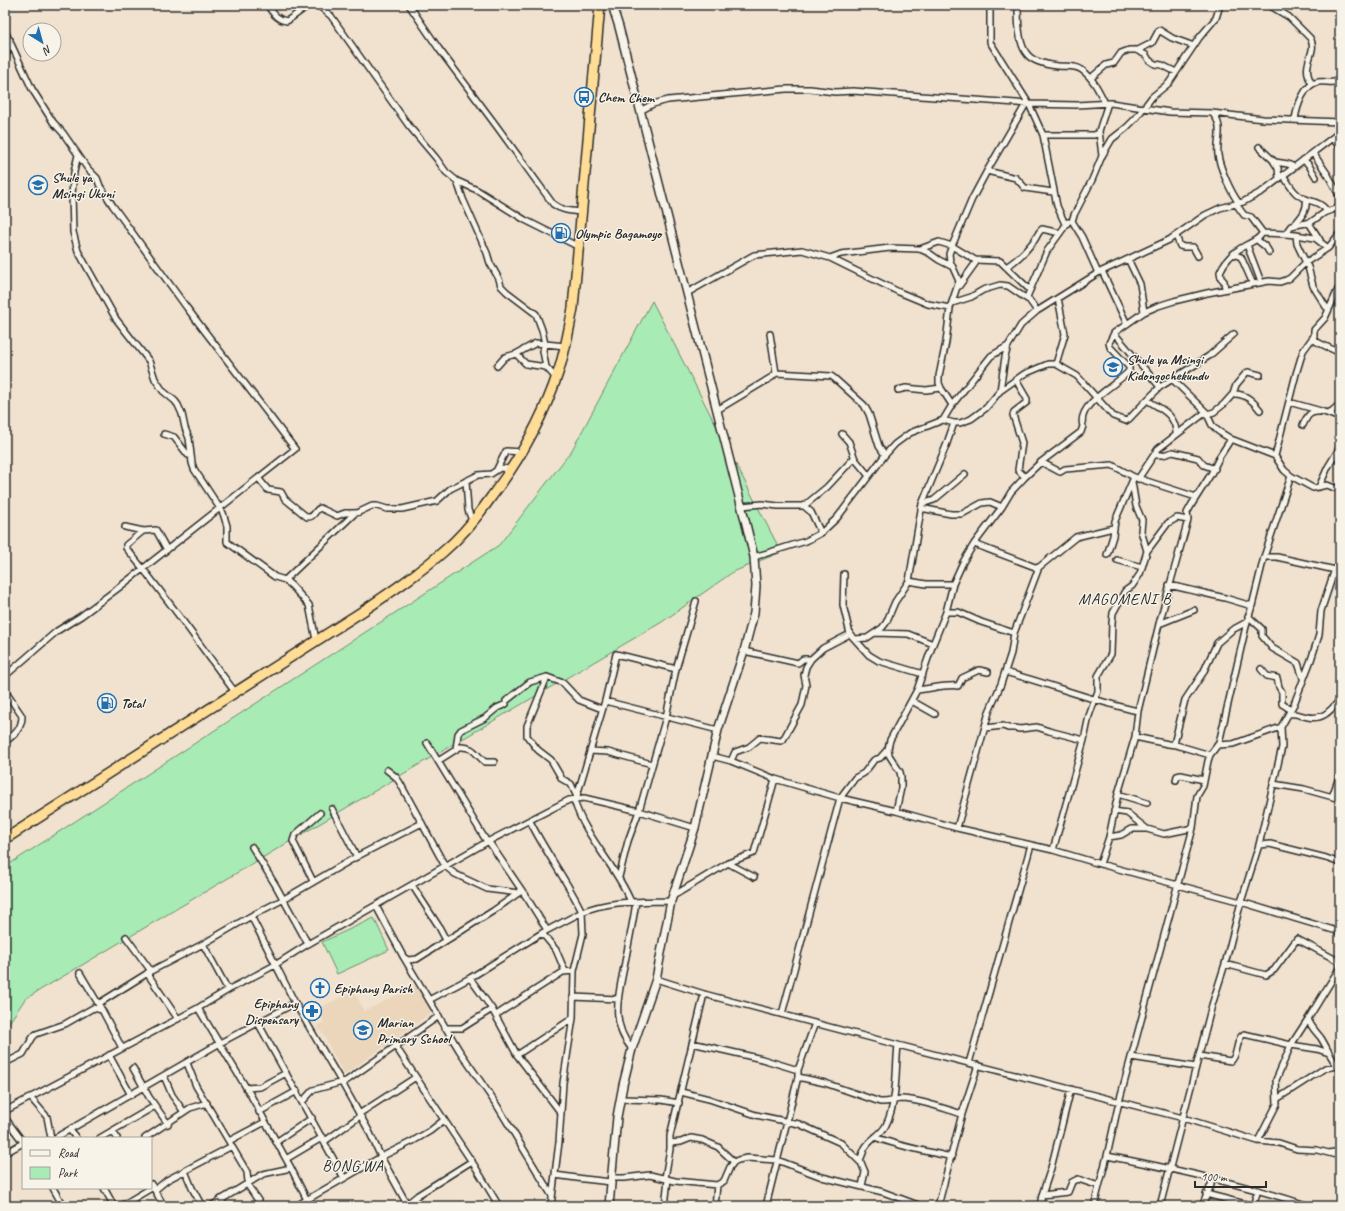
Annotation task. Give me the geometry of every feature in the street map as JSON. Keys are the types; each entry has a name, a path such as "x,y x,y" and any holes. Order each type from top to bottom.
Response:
{"highway":[{"path":"5,839 405,583 445,551 473,523 512,469 541,415 556,378 574,308 600,5"}],"main road":[{"path":"609,1206 617,1117 632,1050 656,979 672,898 695,828 718,730 744,651 754,613 756,586 754,557 742,506 619,26 612,5"}],"street":[{"path":"267,5 276,17 280,20 287,21 309,5"},
{"path":"318,5 331,16 409,126 446,172 456,181 477,190 525,220 579,247"},
{"path":"409,5 439,49 553,204 566,211 582,212"},
{"path":"990,5 991,44 1028,104 1043,135 1053,192 1058,210 1066,224"},
{"path":"1027,299 1043,259 1060,232 1072,219 1092,180 1102,156 1113,138 1130,124 1152,97 1166,86 1216,18 1220,5"},
{"path":"1269,5 1289,17 1310,38 1312,42 1312,52 1306,70 1312,84"},
{"path":"1018,6 1021,41 1028,55 1046,64 1072,66 1081,69 1091,78 1107,103 1099,133 1102,156"},
{"path":"1091,78 1106,65 1114,63 1121,53 1127,50 1136,50 1153,42 1159,30 1172,38 1194,46"},
{"path":"5,31 32,89 53,122 63,133 88,169 97,178 112,206 187,308 295,449 259,479 81,616 57,631 5,676"},
{"path":"5,60 10,40"},
{"path":"1136,50 1146,55 1149,60 1155,64 1162,65 1176,72"},
{"path":"1295,119 1299,101 1312,84 1317,82 1333,83 1340,81"},
{"path":"640,111 653,104 668,100 804,88 830,92 853,91 1028,104 1077,105 1107,103 1170,112 1212,113 1263,118 1340,122"},
{"path":"952,405 941,388 939,376 946,342 951,305 958,279 951,266 949,254 972,199 987,171 1028,104"},
{"path":"1212,113 1215,116 1220,131 1218,150 1222,167 1244,215 1251,217 1263,233 1312,237 1321,241"},
{"path":"1000,391 1008,346 1021,325 1037,312 1100,272 1176,236 1206,215 1220,208 1238,203 1263,191 1340,132"},
{"path":"1043,135 1099,133"},
{"path":"1332,138 1340,148"},
{"path":"1259,147 1274,162 1281,177 1296,193 1306,199 1319,203 1327,211"},
{"path":"1313,153 1328,174 1340,197"},
{"path":"78,155 74,172 72,194 73,232 78,251 116,319 148,359 155,379 163,391 178,405 182,414 185,428 190,438 191,456 194,469 220,509 227,526 228,543 275,577 285,580 292,586 309,605 316,640"},
{"path":"1303,160 1308,164 1316,177"},
{"path":"1274,162 1288,164 1294,167"},
{"path":"987,171 1017,178 1025,188 1053,192"},
{"path":"456,181 462,199 501,286 506,292 536,314 545,344 543,351 546,367 556,378"},
{"path":"1285,234 1305,211 1307,204 1306,199"},
{"path":"1294,225 1308,223 1327,211 1340,207"},
{"path":"1072,219 1127,324"},
{"path":"1308,223 1328,248"},
{"path":"1006,267 1018,258 1034,242 1038,233 1042,229 1060,232"},
{"path":"782,1014 805,923 840,798 855,778 864,773 874,760 881,758 888,749 890,740 912,702 946,612 953,584 963,562 974,544 1002,507 1011,492 1025,477 1041,462 1081,432 1083,427 1082,415 1095,398 1128,373 1130,367 1110,347 1109,343 1114,333 1144,312 1174,301 1261,282 1286,280 1290,278 1305,262 1328,248 1340,233"},
{"path":"1225,289 1224,281 1220,272 1233,254 1247,244 1257,240 1261,235"},
{"path":"1176,236 1180,246 1193,247 1198,256"},
{"path":"1296,236 1297,244 1308,267 1313,286 1326,307"},
{"path":"1257,240 1266,247 1269,252"},
{"path":"920,249 938,242 952,246 977,261 996,260 1006,267 1030,290"},
{"path":"1247,244 1261,282"},
{"path":"830,258 841,254 890,248 920,249 928,252 951,266"},
{"path":"687,293 754,255 802,250 830,258 899,292 932,305 951,305 971,298 983,290 1000,286 1008,286 1027,299 1037,312"},
{"path":"1233,254 1241,257 1253,284"},
{"path":"1128,258 1140,284 1144,312"},
{"path":"956,289 977,261"},
{"path":"1275,456 1301,356 1313,338 1314,330 1325,318 1340,285"},
{"path":"1056,364 1065,330 1058,298"},
{"path":"1114,333 1160,388"},
{"path":"770,334 776,373"},
{"path":"754,557 806,541 821,533 836,518 885,455 895,444 910,432 943,420 960,423 971,419 986,408 1000,391 1024,374 1048,364 1056,364 1076,376 1113,416 1126,421 1133,416 1160,388 1209,356 1234,334"},
{"path":"1313,338 1315,341 1340,353"},
{"path":"497,366 505,357 516,354 536,342 565,346"},
{"path":"943,420 952,405 991,356 1008,346"},
{"path":"516,354 526,364 546,367"},
{"path":"1107,555 1113,536 1115,521 1135,479 1154,454 1160,447 1176,435 1207,413 1220,407 1233,394 1236,385 1246,373 1248,372 1260,375"},
{"path":"717,410 772,377 776,373 831,376 864,405 869,414 879,446 885,455"},
{"path":"1172,379 1207,413 1216,429 1231,439 1275,456 1284,470 1291,476 1314,488 1327,485 1340,490"},
{"path":"1016,380 1027,400 1027,402 1014,412 1013,415 1022,443 1018,470 1025,477"},
{"path":"898,390 906,388 926,390 941,388"},
{"path":"1233,394 1239,394 1249,398 1260,410"},
{"path":"1147,400 1171,416 1176,428 1176,435"},
{"path":"1289,402 1340,418"},
{"path":"1286,410 1295,404"},
{"path":"1303,425 1311,412 1326,413 1332,411 1340,404"},
{"path":"854,639 865,639 886,623 894,602 909,581 921,506 954,423"},
{"path":"164,434 174,437 188,455 191,456"},
{"path":"842,434 849,442 854,458 869,476"},
{"path":"1100,864 1109,837 1118,794 1135,738 1138,711 1169,585 1188,520 1187,513 1231,439"},
{"path":"1319,488 1328,467 1340,447"},
{"path":"496,470 506,451 522,452"},
{"path":"1154,454 1163,455 1173,452 1198,458 1203,464 1214,469"},
{"path":"742,506 762,504 778,506 804,506 827,487 854,458"},
{"path":"1041,462 1060,472 1065,469 1112,465 1135,479 1196,497"},
{"path":"259,479 268,490 281,493 285,499 307,517 312,517 316,510 320,508 337,516 355,513 372,506 387,509 402,509 437,501 450,489 478,475 491,474 500,468 512,469"},
{"path":"921,506 934,500 965,474"},
{"path":"1094,1206 1119,1102 1193,828 1197,796 1203,786 1210,755 1218,745 1238,665 1248,616 1252,606 1264,557 1291,476"},
{"path":"1135,479 1136,506 1142,520 1141,531 1147,551"},
{"path":"466,481 468,510 473,523"},
{"path":"921,506 951,514 962,514 982,503 990,502 1002,507"},
{"path":"804,506 811,512 821,533"},
{"path":"285,580 355,513"},
{"path":"1053,850 1084,740 1089,716 1099,687 1098,675 1107,663 1111,654 1113,614 1125,591 1132,586 1140,574 1147,551 1168,523 1177,518 1188,520"},
{"path":"125,527 143,531 157,531 167,550"},
{"path":"957,828 989,712 1005,672 1011,653 1014,633 1038,568 1076,537 1113,528"},
{"path":"143,531 126,546 235,692"},
{"path":"974,544 1038,568"},
{"path":"1160,1206 1212,1005 1259,845 1282,746 1281,727 1304,679 1319,635 1321,611 1338,570 1277,557 1264,557"},
{"path":"1117,560 1142,567"},
{"path":"844,574 843,605 850,634 869,655 879,661 923,674"},
{"path":"909,581 926,584 953,584"},
{"path":"1169,585 1252,606"},
{"path":"619,877 628,841 639,811 666,717 676,669 696,601"},
{"path":"1159,624 1194,610"},
{"path":"946,612 958,612 981,622 1014,633"},
{"path":"1248,616 1261,629 1262,636 1272,648 1298,663 1304,679"},
{"path":"1174,744 1185,700 1203,673 1217,643 1232,630 1247,622"},
{"path":"874,633 908,634 933,644"},
{"path":"731,761 737,751 749,747 760,738 781,741 784,739 802,705 806,685 804,676 806,667 811,659 823,648 850,634"},
{"path":"744,651 798,663 803,659 811,659"},
{"path":"576,798 605,701 616,654 676,669"},
{"path":"1261,669 1267,676 1277,678 1282,692 1282,704 1287,707 1289,713"},
{"path":"917,690 941,686 958,686 962,678 979,670 988,672"},
{"path":"1005,672 1045,683 1095,700 1138,711"},
{"path":"456,750 458,734 461,730 485,718 530,682 547,677 563,683 579,700 602,709"},
{"path":"547,677 527,726 527,736 538,750 551,760 562,779 571,784 576,798 579,817 596,845 619,877 633,902 618,998 617,1016 626,1042 632,1050"},
{"path":"5,691 22,716 22,721 18,730 5,742"},
{"path":"1289,713 1308,717 1324,716 1340,700"},
{"path":"605,701 718,730"},
{"path":"912,702 935,714"},
{"path":"985,728 1003,726 1021,729 1037,726 1049,731 1084,740"},
{"path":"1218,745 1232,744 1281,727"},
{"path":"1135,738 1174,744 1210,755"},
{"path":"427,743 556,950 565,971"},
{"path":"438,761 462,746 472,749 484,761 494,762"},
{"path":"888,749 901,777 901,788 896,811"},
{"path":"590,751 608,752 652,764"},
{"path":"712,756 731,761 775,779 840,798 896,811 957,828 1053,850 1242,902 1340,932"},
{"path":"388,770 400,783 445,866 455,874 489,889 520,892"},
{"path":"1332,797 1340,774"},
{"path":"1176,780 1178,776 1181,775 1204,780"},
{"path":"429,1000 470,978 544,932 582,912 594,907 672,898 728,863 754,853 775,779"},
{"path":"1272,784 1304,789 1340,799"},
{"path":"1118,794 1147,803"},
{"path":"5,1110 198,1008 445,866 563,803 576,798 584,798 639,811 695,828"},
{"path":"332,809 357,857"},
{"path":"1114,811 1127,813 1147,829"},
{"path":"313,881 292,842 295,835 320,813"},
{"path":"530,821 536,834 572,891 582,912 583,934 574,971 573,1018 563,1083 551,1206"},
{"path":"98,1004 149,972 203,944 284,899 313,881 422,823"},
{"path":"1109,837 1121,835 1130,829 1147,829 1164,834 1193,828"},
{"path":"1259,845 1270,844 1284,847 1340,863"},
{"path":"969,1062 1031,845"},
{"path":"252,847 284,899 308,944"},
{"path":"728,863 754,877"},
{"path":"412,885 446,940"},
{"path":"404,958 408,960 417,959 494,911 520,892"},
{"path":"376,906 404,958 445,1028 519,1140 552,1196"},
{"path":"251,916 295,1003 342,1082 408,1205 418,1195 472,1161"},
{"path":"126,937 178,1019"},
{"path":"1225,964 1266,975 1270,974 1297,939 1340,962"},
{"path":"203,944 228,990"},
{"path":"1258,1141 1277,1104 1276,1080 1291,1045 1340,967"},
{"path":"496,1015 565,971 574,971"},
{"path":"80,973 122,1048"},
{"path":"470,978 496,1015 517,1055 561,1113"},
{"path":"656,979 704,994 1183,1118 1258,1141 1279,1143 1297,1149 1317,1150 1340,1156"},
{"path":"665,1206 670,1136 704,994"},
{"path":"573,997 618,998"},
{"path":"57,1137 220,1043 295,1003"},
{"path":"5,1063 23,1054 33,1037 39,1032 66,1024 93,1008 102,1010"},
{"path":"198,1008 246,1088 291,1168 310,1206"},
{"path":"445,1028 462,1028 492,1009"},
{"path":"302,1102 314,1090 342,1082 396,1047 439,1016"},
{"path":"517,1055 573,1018"},
{"path":"1308,1019 1320,1037 1331,1059 1339,1067"},
{"path":"258,1023 324,1139 344,1178"},
{"path":"767,1206 786,1121 798,1077 798,1070 814,1023"},
{"path":"1199,1056 1231,1061 1234,1058 1240,1037 1244,1034 1291,1045 1318,1049 1329,1053"},
{"path":"692,1043 762,1059 798,1070"},
{"path":"860,1162 865,1148 886,1126 894,1100 898,1045"},
{"path":"396,1047 472,1161 497,1206"},
{"path":"109,1055 131,1095"},
{"path":"1131,1057 1196,1067"},
{"path":"187,1063 193,1080 247,1172 248,1183 259,1202"},
{"path":"938,1206 962,1114 978,1065"},
{"path":"1277,1099 1325,1068 1339,1067"},
{"path":"133,1068 155,1106 168,1124"},
{"path":"246,1088 260,1087 286,1073"},
{"path":"164,1076 172,1095 184,1112"},
{"path":"286,1159 324,1139 416,1077"},
{"path":"798,1077 825,1082 880,1102 887,1103 894,1100 917,1100 962,1114"},
{"path":"1040,1206 1071,1089"},
{"path":"259,1112 296,1091"},
{"path":"681,1092 709,1099 756,1115 799,1124 841,1143 860,1162 865,1172 862,1186"},
{"path":"30,1097 47,1117 51,1137"},
{"path":"621,1099 661,1100 679,1103"},
{"path":"147,1137 196,1105 207,1103"},
{"path":"102,1137 155,1106"},
{"path":"5,1118 22,1141"},
{"path":"276,1142 312,1118"},
{"path":"296,1206 381,1156 413,1141 430,1131 444,1120"},
{"path":"164,1206 153,1187 185,1171 265,1122"},
{"path":"70,1130 75,1137"},
{"path":"113,1130 116,1137"},
{"path":"875,1137 903,1147 952,1156"},
{"path":"670,1142 681,1142 691,1138 702,1140 718,1147 734,1162"},
{"path":"5,1153 22,1143"},
{"path":"1328,1153 1340,1151"},
{"path":"1107,1156 1171,1168 1212,1178 1310,1206"},
{"path":"555,1175 584,1180 611,1180 650,1175 717,1185 724,1181 734,1162 738,1160 747,1158 777,1160 822,1177 862,1186 921,1206"},
{"path":"211,1206 269,1172 291,1168"},
{"path":"185,1171 202,1206"},
{"path":"1202,1206 1211,1185 1212,1178"},
{"path":"1042,1195 1068,1192 1072,1182 1078,1179 1099,1186"},
{"path":"715,1206 717,1185"},
{"path":"54,1189 63,1206"},
{"path":"105,1189 114,1206"},
{"path":"121,1206 150,1189"},
{"path":"1206,1194 1253,1206 1258,1190"},
{"path":"221,1199 224,1206"},
{"path":"5,1201 8,1206"}],"shaded area":[{"name":"Marian Primary School","path":"418,985 432,1012 344,1075 323,1034 316,1026 324,1022 317,1009 354,991 364,1011"}],"green space":[{"path":"652,301 781,552 733,572 662,622 25,999 5,1029 5,867 499,545 572,450"},
{"path":"374,918 389,950 337,974 322,942"}],"place":[{"name":"Chem Chem","path":"584,97"},
{"name":"Shule ya Msingi Ukuni","path":"38,185"},
{"name":"Olympic Bagamoyo","path":"561,233"},
{"name":"Shule ya Msingi Kidongochekundu","path":"1113,367"},
{"name":"Total","path":"107,703"},
{"name":"Epiphany Parish","path":"320,988"},
{"name":"Epiphany Dispensary","path":"312,1011"},
{"name":"Marian Primary School","path":"363,1030"}],"district":[{"name":"MAGOMENI B","path":"1125,599"},
{"name":"BONG'WA","path":"353,1166"}]}
